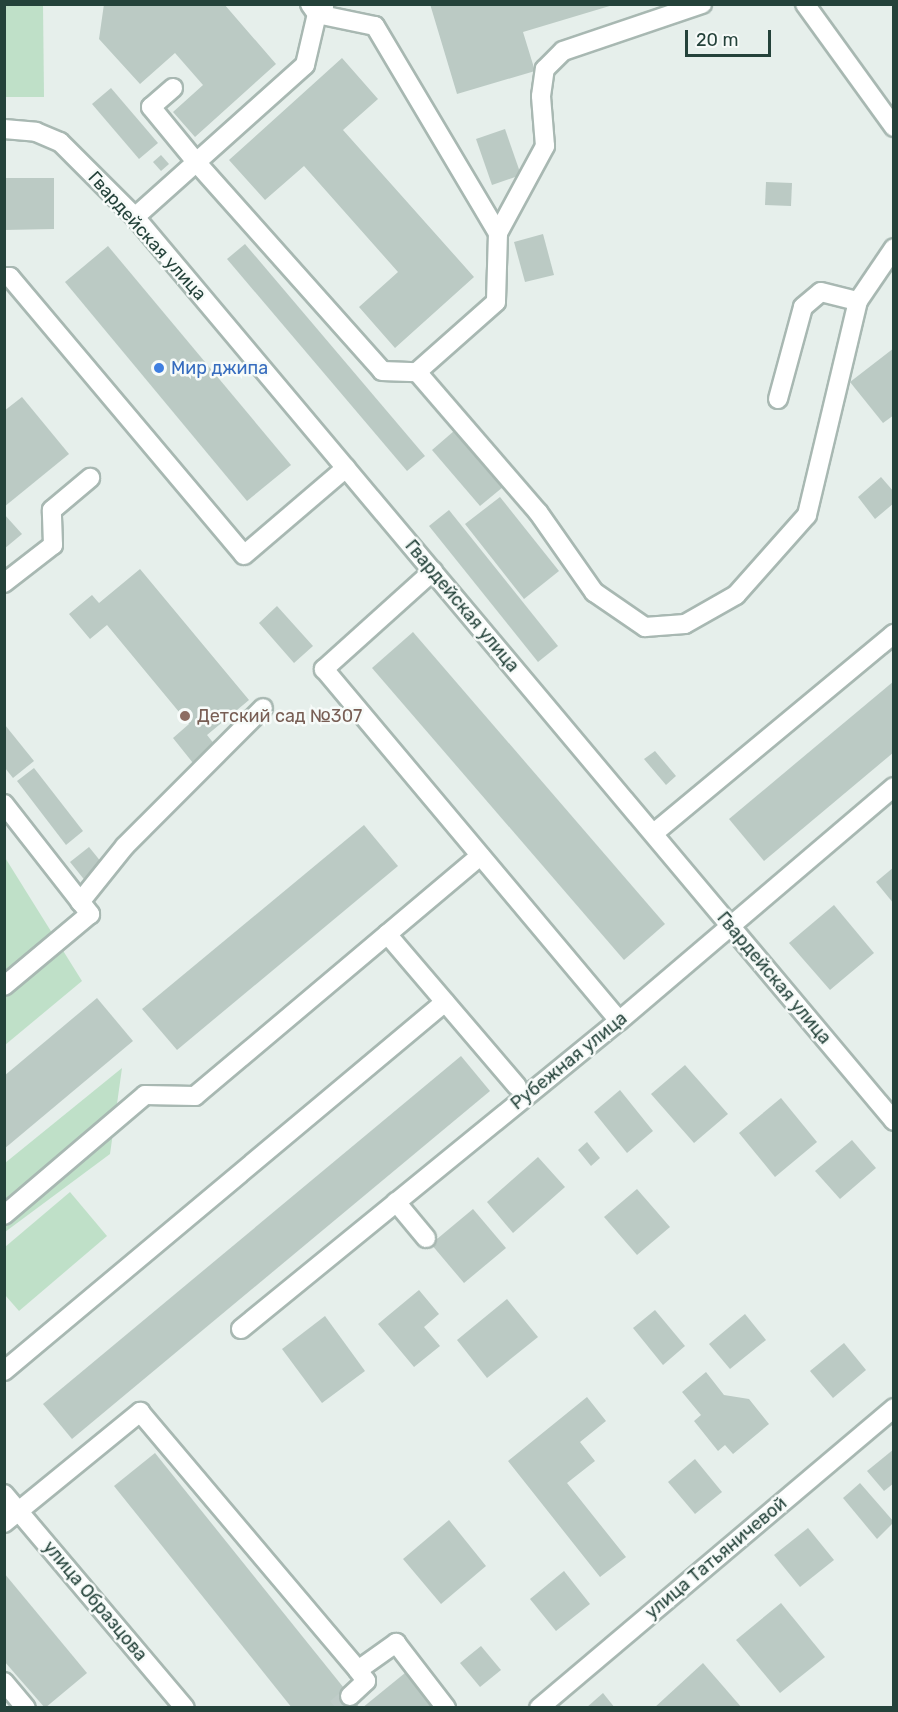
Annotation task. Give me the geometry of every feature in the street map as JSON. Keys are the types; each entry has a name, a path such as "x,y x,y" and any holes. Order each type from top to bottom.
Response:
{"street":[{"path":"173,88 151,107 197,163 382,371 417,372 496,302 498,232 545,146 541,96 545,69 563,51 702,4"},
{"path":"805,4 894,127"},
{"path":"135,217 305,64 318,8 375,26 498,232"},
{"name":"Гвардейская улица","path":"4,129 36,132 60,142 135,217 894,1121"},
{"path":"417,372 538,512 594,592 645,627 685,624 736,595 807,515 858,301 894,248"},
{"path":"4,277 10,277 244,555 346,468"},
{"path":"778,399 802,307 821,292 858,301"},
{"path":"4,583 53,545 52,510 90,478"},
{"path":"433,571 324,669 618,1021"},
{"path":"654,833 894,634"},
{"path":"80,902 125,846 263,708"},
{"name":"Рубежная улица","path":"241,1329 618,1021 894,787"},
{"path":"4,804 90,914 4,986"},
{"path":"4,1215 145,1095 195,1096 480,856"},
{"path":"387,934 517,1086"},
{"path":"4,1371 445,1002"},
{"path":"396,1202 426,1238"},
{"name":"улица Татьяничевой","path":"539,1707 894,1408"},
{"path":"4,1523 140,1412 358,1670 366,1681 350,1696"},
{"name":"улица Образцова","path":"4,1494 185,1707"},
{"path":"358,1670 396,1643 446,1707"},
{"path":"4,1682 26,1707"}],"green space":[{"path":"4,5 43,5 44,97 5,97"},
{"path":"4,856 82,981 5,1045 4,1045"},
{"path":"122,1068 110,1154 5,1232 5,1163"},
{"path":"70,1192 107,1236 19,1311 5,1295 5,1247"}],"building":[{"path":"104,4 224,4 276,64 195,137 173,112 203,85 175,53 140,84 99,39"},
{"path":"430,4 613,5 523,32 535,71 457,94"},
{"path":"342,58 378,99 343,130 474,277 395,348 359,307 398,272 304,166 265,200 229,160"},
{"path":"111,88 158,143 139,159 92,104"},
{"path":"505,129 521,175 492,185 476,139"},
{"path":"161,155 169,164 161,171 153,162"},
{"path":"4,178 54,178 54,229 4,230"},
{"path":"766,182 792,183 791,206 765,205"},
{"path":"543,234 554,275 525,282 514,242"},
{"path":"245,244 425,456 407,471 227,259"},
{"path":"108,246 291,465 247,501 65,282"},
{"path":"894,348 894,415 883,423 850,382"},
{"path":"22,397 69,454 4,507 4,411"},
{"path":"454,431 503,487 480,506 432,450"},
{"path":"881,477 894,492 894,503 875,519 858,497"},
{"path":"500,497 559,571 524,599 465,524"},
{"path":"449,510 558,646 538,662 429,526"},
{"path":"4,514 22,534 4,549"},
{"path":"140,569 249,700 207,735 215,745 193,763 173,738 189,724 107,625 90,639 69,614 92,595 99,603"},
{"path":"277,606 313,646 294,663 259,623"},
{"path":"413,632 665,924 624,960 372,668"},
{"path":"894,681 894,752 764,861 729,819"},
{"path":"5,725 34,761 13,778 5,768"},
{"path":"655,751 676,776 666,785 644,759"},
{"path":"34,768 83,831 66,845 17,781"},
{"path":"364,825 398,866 177,1050 142,1009"},
{"path":"89,847 106,868 87,883 70,862"},
{"path":"894,867 894,904 876,882"},
{"path":"834,905 874,953 830,990 789,943"},
{"path":"97,998 133,1041 4,1149 4,1076"},
{"path":"461,1056 490,1091 72,1439 43,1404"},
{"path":"685,1065 728,1114 694,1143 651,1094"},
{"path":"620,1090 653,1131 627,1153 594,1112"},
{"path":"781,1098 817,1142 775,1177 739,1133"},
{"path":"852,1140 876,1168 840,1199 815,1171"},
{"path":"587,1142 600,1158 591,1166 578,1150"},
{"path":"538,1157 565,1187 513,1233 487,1202"},
{"path":"637,1189 670,1227 637,1255 604,1217"},
{"path":"473,1209 506,1248 464,1283 431,1244"},
{"path":"419,1290 439,1314 424,1327 440,1346 414,1367 378,1324"},
{"path":"507,1299 538,1337 487,1378 457,1340"},
{"path":"655,1310 685,1346 663,1365 633,1328"},
{"path":"745,1314 766,1340 730,1369 709,1344"},
{"path":"325,1316 365,1371 322,1403 282,1349"},
{"path":"844,1343 866,1370 833,1398 810,1371"},
{"path":"706,1372 724,1395 749,1399 769,1424 733,1454 725,1445 718,1451 694,1421 701,1415 682,1392"},
{"path":"587,1397 606,1421 580,1442 595,1461 567,1483 626,1557 600,1577 508,1461"},
{"path":"894,1449 894,1483 884,1491 867,1471"},
{"path":"155,1453 360,1708 292,1708 114,1486"},
{"path":"695,1459 722,1492 695,1514 668,1482"},
{"path":"860,1483 894,1522 877,1539 843,1498"},
{"path":"449,1520 486,1566 441,1604 403,1559"},
{"path":"808,1528 834,1560 800,1587 774,1555"},
{"path":"564,1571 590,1604 556,1631 530,1599"},
{"path":"4,1573 87,1673 45,1708 4,1661"},
{"path":"781,1603 825,1657 780,1693 736,1640"},
{"path":"481,1646 501,1670 480,1687 460,1663"},
{"path":"703,1663 742,1708 654,1708"},
{"path":"405,1673 434,1708 362,1708"},
{"path":"603,1693 615,1708 586,1708"}],"tunnel":[{"path":"336,1708 350,1696"}],"place":[{"name":"Мир джипа","path":"159,368"},
{"name":"Детский сад №307","path":"185,716"}]}
